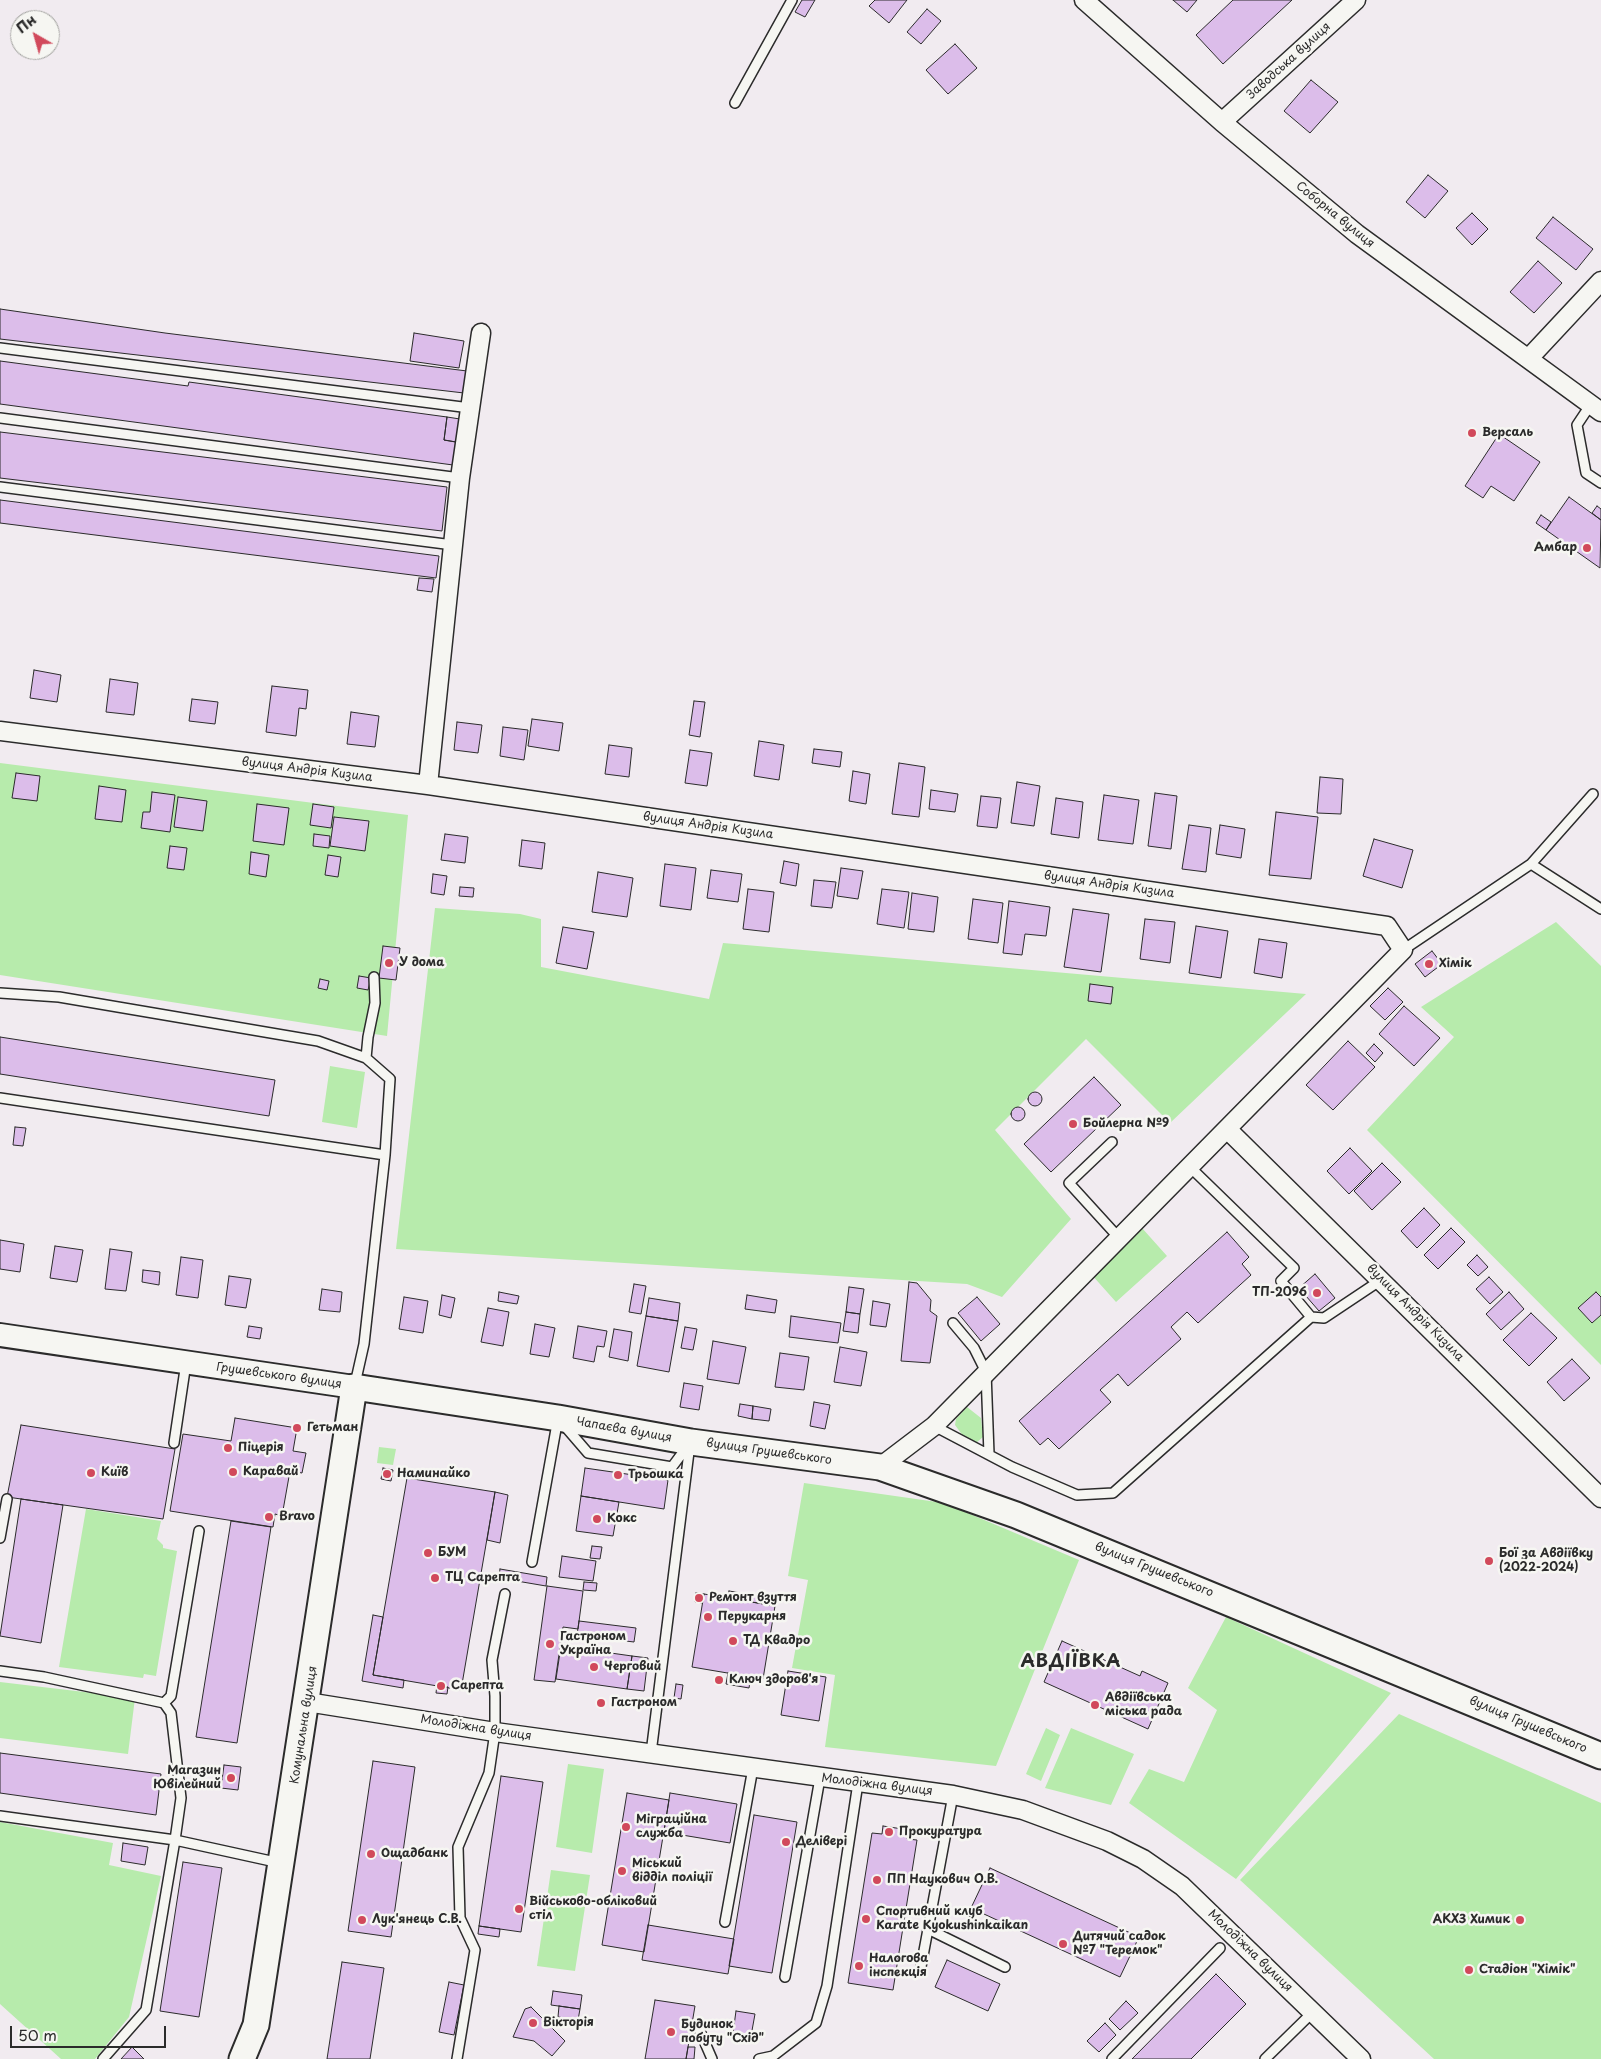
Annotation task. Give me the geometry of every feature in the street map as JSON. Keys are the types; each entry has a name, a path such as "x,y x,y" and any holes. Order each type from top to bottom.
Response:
{"main road":[{"name":"Грушевського вулиця","path":"354,1387 558,1418"},
{"name":"Комунальна вулиця","path":"242,2059 256,2025 308,1702 354,1387"},
{"name":"Чапаєва вулиця","path":"558,1418 691,1442"},
{"name":"вулиця Грушевського","path":"691,1442 880,1467 1016,1514 1601,1756"}],"street":[{"name":"Соборна вулиця","path":"1084,0 1222,122 1357,234 1596,408"},
{"name":"Заводська вулиця","path":"1222,122 1356,0"},
{"path":"1529,358 1601,281"},
{"path":"428,785 460,478 481,333"},
{"name":"вулиця Андрія Кизила","path":"0,731 428,785 1387,926 1403,950"},
{"path":"880,1467 934,1426 1403,950"},
{"name":"вулиця Андрія Кизила","path":"1227,1129 1601,1498"},
{"name":"Грушевського вулиця","path":"0,1335 354,1387"},
{"name":"Молодіжна вулиця","path":"308,1702 495,1732 953,1795 1023,1810 1107,1841 1143,1859 1182,1886 1361,2059"}],"lane":[{"path":"735,103 792,0"},
{"path":"0,348 470,408"},
{"path":"1596,408 1577,425 1586,473 1601,483"},
{"path":"0,418 460,478"},
{"path":"0,486 453,545"},
{"path":"1403,950 1531,864 1593,794"},
{"path":"1531,864 1601,909"},
{"path":"366,1058 375,1003 374,977"},
{"path":"0,993 59,996 318,1041 366,1058 390,1080 385,1155 364,1344 354,1387"},
{"path":"0,1098 385,1155"},
{"path":"1112,1142 1069,1183 1120,1239"},
{"path":"1190,1167 1294,1268 1281,1281 1311,1317 1324,1318 1381,1280"},
{"path":"934,1426 1012,1467 1077,1495 1113,1493 1311,1317"},
{"path":"953,1323 974,1348 986,1372 988,1454"},
{"path":"174,1443 186,1363"},
{"path":"532,1562 558,1418"},
{"path":"650,1753 691,1442"},
{"path":"0,1538 7,1499"},
{"path":"164,1703 171,1696 200,1531"},
{"path":"457,2059 476,1950 460,1918 458,1847 489,1773 495,1732 492,1660 505,1594"},
{"path":"0,1671 44,1677 164,1703 171,1713 181,1798 146,2010 103,2059"},
{"path":"725,1922 753,1768"},
{"path":"784,1977 820,1778"},
{"path":"759,2059 772,2058 816,2023 827,1986 858,1783"},
{"path":"920,1972 953,1795"},
{"path":"0,1816 175,1840 282,1864"},
{"path":"928,1929 1005,1967"},
{"path":"1112,2059 1220,1948"},
{"path":"1265,2059 1313,2012"},
{"path":"699,2029 712,2059"}],"green space":[{"path":"0,763 408,815 387,1036 0,975"},
{"path":"435,908 520,914 541,919 541,967 709,999 723,943 1306,994 1170,1123 1086,1039 995,1130 1071,1219 1002,1297 967,1284 396,1249"},
{"path":"1556,922 1601,966 1601,1365 1367,1130 1454,1037 1421,1007"},
{"path":"330,1066 365,1072 357,1128 322,1122"},
{"path":"1142,1228 1167,1256 1116,1302 1091,1274"},
{"path":"967,1407 981,1418 983,1437 976,1443 966,1440 955,1425 956,1419"},
{"path":"379,1447 396,1449 393,1465 377,1463"},
{"path":"804,1483 944,1503 1079,1560 996,1766 825,1747 835,1675 792,1668 808,1580 788,1576"},
{"path":"86,1509 161,1521 157,1539 163,1545 163,1548 177,1551 156,1676 144,1674 143,1678 59,1667"},
{"path":"1226,1617 1391,1693 1236,1879 1129,1803 1149,1769 1184,1782 1217,1710 1188,1688"},
{"path":"0,1682 135,1698 128,1754 0,1738"},
{"name":"Стадіон \"Хімік\"","path":"1399,1714 1601,1803 1601,2059 1434,2059 1240,1880"},
{"path":"1046,1728 1060,1735 1041,1781 1026,1774"},
{"path":"1071,1728 1134,1754 1111,1805 1045,1788"},
{"path":"568,1764 604,1769 592,1853 556,1847"},
{"path":"0,1822 113,1843 109,1865 161,1876 129,2017 95,2059 61,2059 0,2004"},
{"path":"551,1870 590,1875 575,1971 537,1966"}],"building":[{"path":"802,0 815,0 805,17 795,12"},
{"path":"875,0 907,0 889,23 869,6"},
{"path":"1173,0 1197,0 1187,12"},
{"path":"1233,0 1292,0 1223,64 1196,35"},
{"path":"927,9 941,21 921,44 907,32"},
{"path":"955,44 977,68 948,94 926,70"},
{"path":"1311,80 1338,102 1310,133 1284,111"},
{"path":"1428,175 1448,191 1425,218 1406,202"},
{"path":"1472,213 1488,229 1472,245 1456,228"},
{"path":"1553,217 1593,249 1576,270 1536,238"},
{"path":"1538,261 1562,283 1534,313 1510,292"},
{"path":"0,309 165,333 467,371 464,393 0,339"},
{"path":"414,333 464,341 459,368 410,361"},
{"path":"0,361 188,386 189,382 447,417 444,440 456,442 453,465 0,404"},
{"path":"447,417 460,419 456,442 444,440"},
{"path":"0,432 447,487 442,531 0,478"},
{"path":"1499,434 1540,462 1514,501 1491,486 1483,498 1465,486"},
{"name":"Амбар","path":"1569,497 1601,520 1600,568 1546,530"},
{"path":"0,500 439,556 436,578 0,523"},
{"path":"1597,506 1601,509 1601,520 1592,513"},
{"path":"1541,515 1551,522 1546,530 1536,523"},
{"path":"419,578 434,579 432,592 417,590"},
{"path":"34,670 61,675 57,702 30,698"},
{"path":"110,679 138,683 134,715 106,712"},
{"path":"272,686 308,690 306,709 299,708 296,736 266,732"},
{"path":"192,699 218,702 215,724 189,721"},
{"path":"694,701 705,702 700,737 689,735"},
{"path":"351,712 379,716 375,747 347,744"},
{"path":"532,719 563,723 559,751 528,746"},
{"path":"457,722 482,725 478,753 454,750"},
{"path":"503,727 528,730 524,760 500,756"},
{"path":"759,741 784,745 779,780 754,776"},
{"path":"609,745 632,748 629,777 605,774"},
{"path":"814,749 842,752 840,767 812,763"},
{"path":"690,750 712,753 707,786 685,783"},
{"path":"899,763 925,767 919,817 892,814"},
{"path":"853,771 870,774 866,804 849,801"},
{"path":"16,773 40,776 37,801 12,798"},
{"path":"1320,777 1343,779 1341,814 1317,813"},
{"path":"1017,782 1040,786 1034,826 1011,823"},
{"path":"99,786 126,790 122,822 95,819"},
{"path":"931,790 958,794 955,812 929,809"},
{"path":"152,792 175,795 170,832 141,828 143,812 150,812"},
{"path":"1155,793 1177,796 1171,849 1148,846"},
{"path":"1104,795 1139,800 1133,844 1098,840"},
{"path":"981,796 1001,798 997,828 977,826"},
{"path":"178,797 207,801 203,831 174,827"},
{"path":"1056,798 1083,802 1079,838 1051,834"},
{"path":"257,804 289,808 284,845 253,841"},
{"path":"313,804 334,807 331,828 310,825"},
{"path":"1276,812 1318,817 1311,879 1269,875"},
{"path":"334,817 369,821 365,851 330,846"},
{"path":"1189,825 1211,828 1206,872 1182,869"},
{"path":"1220,825 1245,829 1241,858 1216,854"},
{"path":"314,834 330,836 329,848 313,846"},
{"path":"445,834 468,837 465,863 441,860"},
{"path":"1374,839 1413,850 1402,888 1363,876"},
{"path":"522,840 545,843 542,869 519,866"},
{"path":"170,846 187,848 184,870 167,868"},
{"path":"251,852 269,855 266,877 249,874"},
{"path":"328,855 341,857 338,877 325,875"},
{"path":"784,861 799,864 796,886 780,883"},
{"path":"665,864 696,868 691,910 660,906"},
{"path":"841,868 863,871 858,899 837,896"},
{"path":"711,870 742,874 738,902 707,898"},
{"path":"598,872 633,878 627,917 592,912"},
{"path":"433,874 447,876 444,895 431,893"},
{"path":"814,880 836,882 832,908 811,906"},
{"path":"460,887 474,888 473,897 459,896"},
{"path":"748,889 774,892 769,932 743,929"},
{"path":"882,889 909,892 904,928 877,924"},
{"path":"912,893 938,897 934,932 908,929"},
{"path":"973,899 1003,903 998,943 968,939"},
{"path":"1009,901 1050,907 1046,936 1025,934 1022,955 1003,953"},
{"path":"1073,909 1109,914 1101,972 1064,967"},
{"path":"1145,919 1175,922 1170,963 1140,959"},
{"path":"1196,926 1228,931 1221,978 1189,973"},
{"path":"563,927 594,932 587,969 556,963"},
{"path":"1259,939 1287,943 1282,978 1254,973"},
{"name":"У дома","path":"383,946 400,948 396,980 379,978"},
{"name":"Хімік","path":"1432,951 1442,964 1425,977 1415,964"},
{"path":"359,976 371,978 368,990 357,988"},
{"path":"320,979 329,981 327,990 318,988"},
{"path":"1090,984 1113,987 1111,1004 1088,1001"},
{"path":"1388,988 1403,1002 1385,1020 1370,1006"},
{"path":"1404,1006 1440,1038 1414,1066 1379,1034"},
{"path":"0,1037 275,1080 269,1116 0,1074"},
{"path":"1348,1041 1375,1067 1333,1110 1306,1085"},
{"path":"1374,1044 1383,1053 1375,1062 1366,1053"},
{"name":"Бойлерна №9","path":"1094,1077 1121,1105 1051,1172 1024,1144"},
{"path":"1035,1092 1040,1094 1042,1099 1040,1104 1035,1106 1030,1104 1028,1099 1030,1094"},
{"path":"1018,1107 1023,1109 1025,1114 1023,1119 1018,1121 1013,1119 1011,1114 1013,1109"},
{"path":"15,1127 26,1128 23,1146 13,1145"},
{"path":"1350,1148 1372,1171 1349,1194 1327,1171"},
{"path":"1382,1163 1401,1182 1372,1210 1354,1191"},
{"path":"1424,1208 1440,1225 1417,1248 1401,1231"},
{"path":"1451,1228 1465,1242 1438,1269 1424,1255"},
{"path":"1227,1232 1249,1257 1242,1264 1251,1275 1198,1323 1187,1312 1171,1327 1181,1339 1128,1386 1118,1374 1100,1390 1111,1402 1059,1449 1048,1438 1040,1445 1019,1421"},
{"path":"0,1240 24,1244 20,1272 0,1269"},
{"path":"55,1246 83,1250 77,1282 50,1278"},
{"path":"110,1249 132,1252 126,1291 105,1289"},
{"path":"1477,1255 1488,1267 1478,1276 1467,1265"},
{"path":"181,1257 203,1260 198,1298 176,1295"},
{"path":"143,1270 160,1272 159,1285 142,1282"},
{"name":"ТП-2096","path":"1315,1274 1335,1298 1319,1311 1299,1288"},
{"path":"229,1276 251,1279 246,1308 225,1305"},
{"path":"1489,1277 1503,1292 1490,1304 1476,1289"},
{"path":"909,1282 917,1283 931,1300 930,1311 937,1316 930,1363 901,1361"},
{"path":"634,1284 646,1286 641,1314 629,1312"},
{"path":"849,1287 864,1289 860,1314 846,1312"},
{"path":"322,1289 342,1292 340,1312 319,1310"},
{"path":"499,1292 519,1296 517,1304 498,1301"},
{"path":"1509,1292 1524,1309 1501,1330 1486,1314"},
{"path":"1596,1292 1601,1297 1601,1315 1592,1323 1578,1308"},
{"path":"442,1295 455,1298 451,1318 439,1315"},
{"path":"747,1295 777,1300 775,1313 745,1309"},
{"path":"404,1297 428,1301 423,1333 399,1329"},
{"path":"977,1297 1000,1324 981,1341 958,1313"},
{"path":"649,1298 680,1303 678,1321 646,1316"},
{"path":"873,1301 890,1304 886,1327 870,1325"},
{"path":"488,1308 509,1312 503,1346 481,1342"},
{"path":"846,1312 860,1314 858,1333 843,1331"},
{"path":"1531,1313 1557,1338 1529,1366 1503,1340"},
{"path":"646,1316 678,1321 669,1372 637,1366"},
{"path":"791,1316 841,1323 838,1343 789,1337"},
{"path":"535,1324 555,1328 549,1357 530,1354"},
{"path":"249,1326 262,1328 260,1339 247,1337"},
{"path":"578,1326 607,1331 604,1347 597,1346 594,1362 573,1358"},
{"path":"685,1327 697,1329 693,1350 681,1348"},
{"path":"614,1329 632,1332 628,1361 609,1357"},
{"path":"713,1341 746,1347 739,1384 707,1379"},
{"path":"840,1347 867,1352 861,1386 834,1382"},
{"path":"780,1353 809,1357 804,1390 775,1387"},
{"path":"1572,1359 1590,1378 1564,1401 1547,1382"},
{"path":"684,1383 703,1386 699,1410 680,1407"},
{"path":"814,1402 830,1405 825,1429 810,1426"},
{"path":"740,1404 753,1406 752,1419 738,1416"},
{"path":"753,1406 771,1409 769,1421 752,1419"},
{"name":"Каравай","path":"235,1418 297,1428 293,1451 306,1453 302,1473 290,1471 282,1516 275,1514 273,1527 170,1511 183,1434 231,1441"},
{"name":"Київ","path":"21,1425 175,1449 163,1519 7,1497"},
{"name":"Наминайко","path":"383,1468 393,1470 391,1481 381,1479"},
{"path":"585,1468 668,1480 664,1509 581,1496"},
{"name":"ТЦ Сарепта","path":"407,1478 495,1492 461,1690 373,1675"},
{"path":"495,1492 508,1495 500,1543 487,1540"},
{"name":"Кокс","path":"581,1496 619,1502 613,1536 576,1531"},
{"path":"21,1499 63,1505 41,1643 0,1636"},
{"path":"231,1521 271,1527 237,1743 196,1737"},
{"path":"592,1546 602,1547 600,1559 590,1558"},
{"path":"562,1556 596,1561 593,1581 559,1577"},
{"path":"500,1569 547,1577 546,1586 499,1578"},
{"path":"584,1582 597,1583 596,1591 583,1590"},
{"name":"Гастроном Україна","path":"547,1586 583,1591 578,1629 563,1627 555,1682 534,1680"},
{"path":"729,1591 759,1596 758,1603 728,1598"},
{"name":"Ремонт взуття","path":"696,1593 704,1594 702,1603 695,1602"},
{"name":"ТД Квадро","path":"704,1594 775,1606 763,1679 692,1667"},
{"path":"759,1596 776,1599 775,1606 758,1603"},
{"path":"373,1615 383,1617 373,1675 404,1680 403,1688 362,1681"},
{"path":"579,1621 636,1628 634,1642 577,1635"},
{"path":"1062,1641 1140,1676 1142,1671 1168,1683 1148,1729 1044,1682"},
{"name":"Черговий","path":"561,1646 632,1656 627,1689 556,1679"},
{"path":"632,1656 648,1658 644,1691 627,1689"},
{"path":"788,1671 826,1677 819,1721 781,1715"},
{"path":"728,1673 751,1677 749,1688 726,1684"},
{"path":"676,1684 683,1685 681,1699 674,1698"},
{"path":"437,1685 448,1687 447,1694 436,1693"},
{"path":"0,1753 161,1774 156,1815 0,1793"},
{"path":"373,1761 415,1767 391,1937 348,1931"},
{"name":"Магазин Ювілейний","path":"224,1765 241,1767 238,1790 221,1788"},
{"path":"501,1776 543,1782 521,1932 479,1926"},
{"path":"627,1793 669,1800 644,1952 602,1945"},
{"path":"670,1793 737,1804 730,1843 664,1832"},
{"path":"754,1815 797,1822 772,1973 729,1966"},
{"path":"883,1826 909,1830 907,1839 917,1840 893,1990 848,1983 872,1833 882,1834"},
{"path":"123,1843 148,1847 145,1865 121,1861"},
{"path":"183,1862 222,1868 199,2017 160,2011"},
{"path":"990,1868 1139,1937 1120,1977 971,1908"},
{"path":"648,1925 734,1939 728,1974 642,1960"},
{"path":"479,1926 500,1929 499,1937 478,1934"},
{"path":"947,1960 1000,1984 988,2011 935,1987"},
{"path":"342,1962 384,1968 370,2059 327,2059"},
{"path":"1216,1974 1246,2004 1191,2059 1132,2059"},
{"path":"449,1982 464,1985 454,2035 439,2032"},
{"path":"553,1991 582,1995 580,2009 551,2005"},
{"name":"Будинок побуту \"Схід\"","path":"655,2000 695,2006 686,2059 645,2059"},
{"path":"1126,2001 1138,2013 1120,2030 1109,2019"},
{"path":"559,2006 580,2009 578,2020 558,2017"},
{"name":"Вікторія","path":"531,2007 565,2041 552,2056 534,2041 513,2037 525,2009"},
{"path":"736,2011 755,2014 751,2036 733,2033"},
{"path":"1105,2023 1116,2035 1099,2052 1087,2041"},
{"path":"132,2047 144,2059 121,2059"},
{"path":"688,2047 695,2047 694,2059 686,2059"}],"place":[{"name":"Версаль","path":"1472,433"},
{"name":"Амбар","path":"1587,548"},
{"name":"У дома","path":"389,963"},
{"name":"Хімік","path":"1429,964"},
{"name":"Бойлерна №9","path":"1073,1124"},
{"name":"ТП-2096","path":"1317,1293"},
{"name":"Гетьман","path":"297,1428"},
{"name":"Піцерія","path":"228,1448"},
{"name":"Каравай","path":"233,1472"},
{"name":"Київ","path":"91,1473"},
{"name":"Наминайко","path":"387,1474"},
{"name":"Трьошка","path":"618,1475"},
{"name":"Bravo","path":"269,1517"},
{"name":"Кокс","path":"597,1519"},
{"name":"БУМ","path":"428,1553"},
{"name":"Бої за Авдіївку (2022-2024)","path":"1489,1561"},
{"name":"ТЦ Сарепта","path":"435,1578"},
{"name":"Ремонт взуття","path":"699,1598"},
{"name":"Перукарня","path":"708,1617"},
{"name":"ТД Квадро","path":"733,1641"},
{"name":"Гастроном Україна","path":"550,1644"},
{"name":"Черговий","path":"594,1667"},
{"name":"Ключ здоров'я","path":"719,1680"},
{"name":"Сарепта","path":"441,1686"},
{"name":"Гастроном","path":"601,1703"},
{"name":"Авдіївська міська рада","path":"1095,1705"},
{"name":"Магазин Ювілейний","path":"231,1778"},
{"name":"Міграційна служба","path":"626,1827"},
{"name":"Прокуратура","path":"889,1832"},
{"name":"Делівері","path":"786,1842"},
{"name":"Ощадбанк","path":"371,1854"},
{"name":"Міський відділ поліції","path":"622,1871"},
{"name":"ПП Наукович О.В.","path":"877,1880"},
{"name":"Військово-обліковий стіл","path":"519,1909"},
{"name":"Спортивний клуб Karate Kyokushinkaikan","path":"866,1919"},
{"name":"Лук'янець С.В.","path":"362,1920"},
{"name":"АКХЗ Химик","path":"1520,1920"},
{"name":"Дитячий садок №7 \"Теремок\"","path":"1063,1944"},
{"name":"Налогова інспекція","path":"859,1966"},
{"name":"Стадіон \"Хімік\"","path":"1469,1970"},
{"name":"Вікторія","path":"533,2023"},
{"name":"Будинок побуту \"Схід\"","path":"671,2032"}],"district":[{"name":"АВДІЇВКА","path":"1071,1662"}]}
